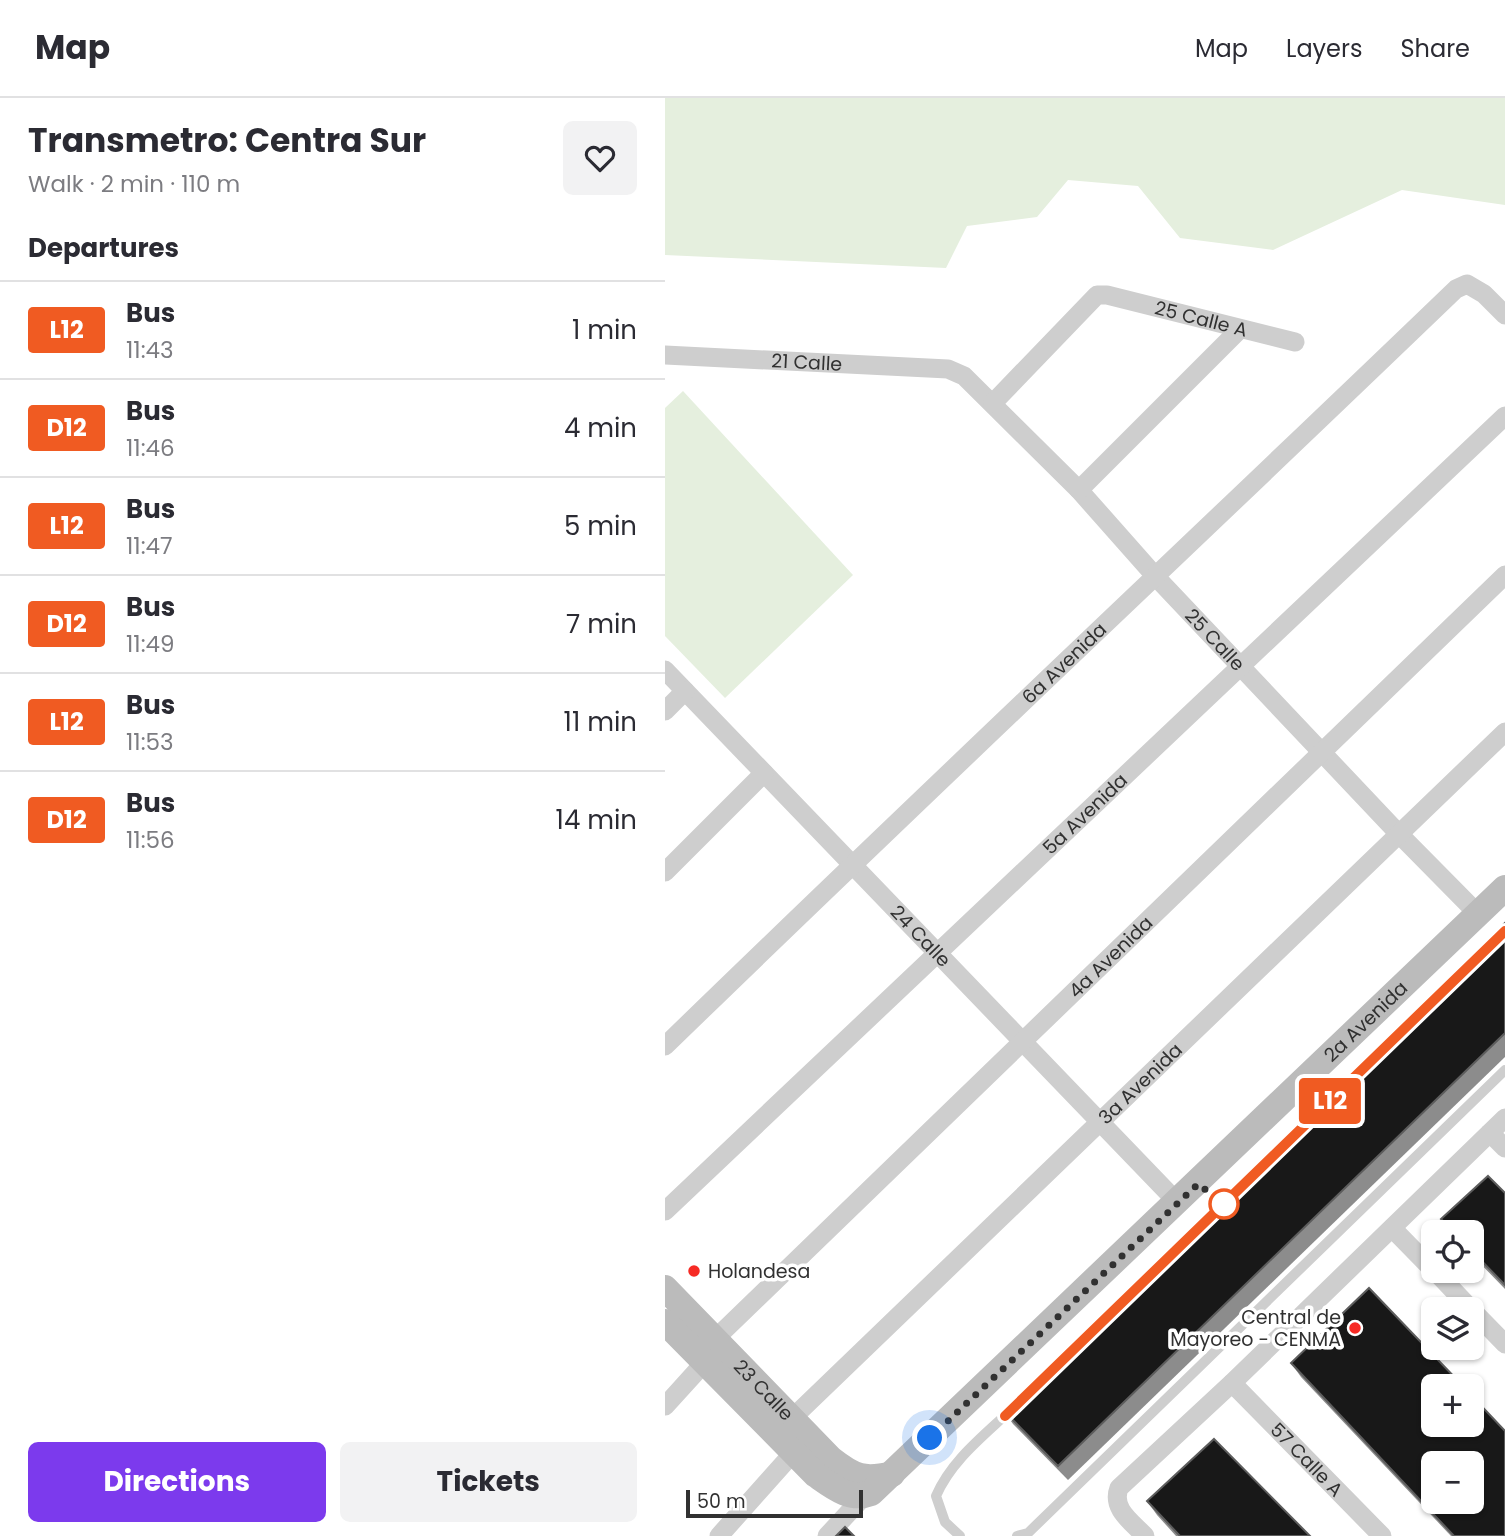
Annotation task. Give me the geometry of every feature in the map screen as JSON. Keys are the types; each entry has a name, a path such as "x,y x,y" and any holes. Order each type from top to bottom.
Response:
{"main road":[{"name":"2a Avenida","path":"876,1483 1178,1203 1505,888"},
{"name":"23 Calle","path":"665,1288 710,1350 792,1436 832,1487 844,1493 876,1483"},
{"name":"23 Calle","path":"665,1321 710,1350"}],"street":[{"name":"6a Avenida","path":"665,1046 852,864 1156,578 1456,289 1467,284 1484,294 1505,315"},
{"name":"25 Calle A","path":"993,403 1097,295 1107,295 1295,342"},
{"path":"1079,490 1240,329"},
{"name":"21 Calle","path":"665,355 948,369"},
{"name":"25 Calle","path":"948,369 964,376 1079,490 1156,578 1478,914"},
{"name":"5a Avenida","path":"665,1211 1505,415"},
{"name":"4a Avenida","path":"665,1406 710,1350 1023,1041 1505,575"},
{"name":"24 Calle","path":"665,670 1178,1203"},
{"path":"665,710 685,691"},
{"name":"3a Avenida","path":"719,1536 792,1436 1100,1122 1505,732"},
{"path":"665,872 764,773"},
{"path":"1145,1536 1118,1507 1116,1496 1119,1488 1232,1383 1505,1118"},
{"path":"1490,1133 1505,1148"},
{"path":"1392,1228 1421,1258"},
{"path":"1446,1283 1459,1297"},
{"path":"1484,1322 1505,1344"},
{"name":"57 Calle A","path":"1232,1383 1382,1536"},
{"name":"2a Avenida","path":"827,1536 876,1483"}],"lane":[{"path":"1024,1535 1505,1070"},
{"path":"960,1536 944,1522 936,1496 944,1479 959,1460 1025,1396"}],"green space":[{"path":"665,98 1505,98 1505,205 1402,190 1273,250 1180,238 1138,186 1068,180 1037,217 967,226 946,268 665,255"},
{"path":"683,391 853,575 725,698 665,636 665,408"}],"building":[{"path":"1505,923 1505,1033 1058,1466 1003,1410"},
{"path":"1488,1176 1505,1193 1505,1285 1484,1263 1484,1220 1441,1219"},
{"path":"1369,1288 1421,1342 1421,1360 1438,1360 1451,1374 1421,1374 1421,1437 1484,1437 1484,1409 1505,1431 1505,1536 1454,1536 1433,1514 1484,1514 1484,1451 1421,1451 1421,1501 1291,1363"},
{"path":"1214,1439 1310,1536 1180,1536 1147,1501"},
{"path":"845,1527 854,1536 836,1536"}],"bus line":[{"name":"L12","path":"1005,1416 1505,931"}],"place":[{"name":"Holandesa","path":"694,1271"},
{"name":"Central de Mayoreo - CENMA","path":"1355,1328"}],"route":[{"path":"930,1438 1198,1184 1224,1204"}]}
